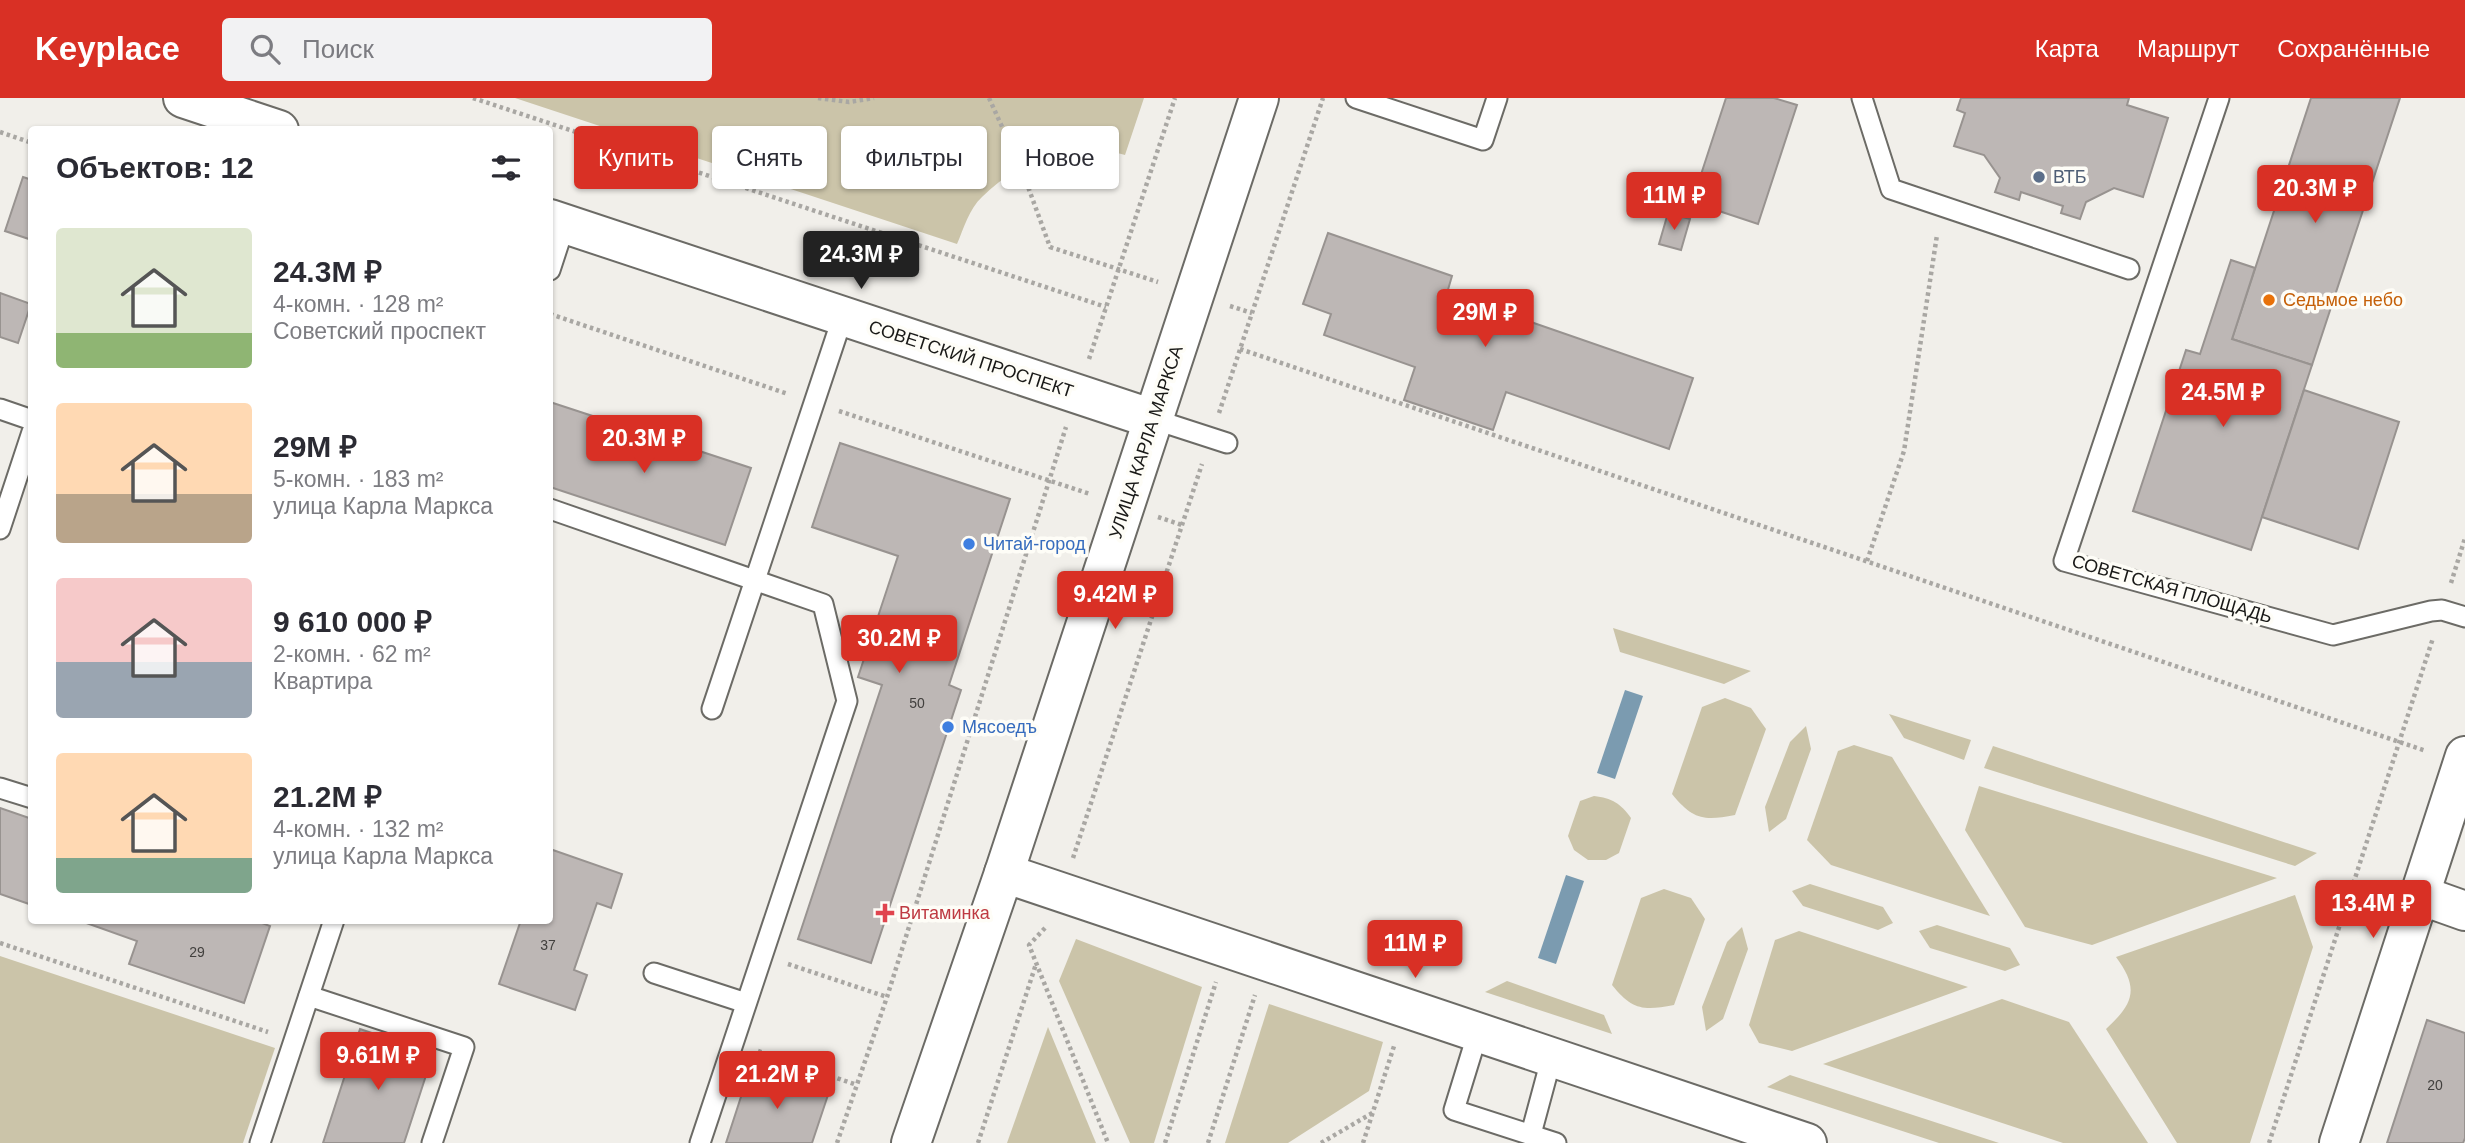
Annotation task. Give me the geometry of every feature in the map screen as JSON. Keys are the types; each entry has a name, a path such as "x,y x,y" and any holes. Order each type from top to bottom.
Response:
{"main road":[{"path":"183,98 267,126"},
{"name":"УЛИЦА КАРЛА МАРКСА","path":"911,1143 1004,873 1259,98"},
{"name":"СОВЕТСКИЙ ПРОСПЕКТ","path":"557,222 1153,419"},
{"path":"2339,1143 2461,778"},
{"path":"1004,873 1807,1143"},
{"path":"2420,895 2465,911"}],"lane":[{"path":"1356,98 1483,140 1497,98"},
{"path":"1861,98 1891,189 2129,268"},
{"name":"СОВЕТСКАЯ ПЛОЩАДЬ","path":"2219,98 2064,561 2333,635 2431,611 2442,610 2465,617"},
{"path":"553,250 557,222"},
{"path":"712,709 842,316"},
{"path":"0,409 28,418"},
{"path":"1153,419 1219,440"},
{"path":"0,528 28,444"},
{"path":"553,510 823,604 847,701 700,1143"},
{"path":"0,788 28,797"},
{"path":"260,1143 333,924"},
{"path":"654,973 746,1003"},
{"path":"309,996 464,1047 432,1143"},
{"path":"1478,1032 1454,1110 1556,1143"},
{"path":"1531,1134 1552,1056"}],"path":[{"path":"473,98 1106,307"},
{"path":"818,98 849,102 874,98"},
{"path":"989,98 1023,173 1050,247 1252,313"},
{"path":"837,1143 887,997 1077,394 1175,98"},
{"path":"1108,1143 1029,945 1052,921 1219,440 1240,349 1323,98"},
{"path":"0,132 28,142"},
{"path":"1867,561 1904,451 1942,206"},
{"path":"1240,349 2399,741 2461,778"},
{"path":"2269,1143 2465,538"},
{"path":"0,943 294,1041"},
{"path":"762,956 887,997"},
{"path":"978,1143 1037,963"},
{"path":"1165,1143 1218,978"},
{"path":"1208,1143 1256,990"},
{"path":"1363,1143 1398,1036"},
{"path":"734,1042 857,1085"},
{"path":"1321,1143 1374,1112"}],"shaded area":[{"path":"515,98 1144,98 1125,155 1119,154 1119,126 1001,126 1001,181 977,202 957,244 790,189 827,189 827,126 712,126 712,163 698,158 698,126 600,126"},
{"path":"1613,628 1751,671 1724,684 1620,652"},
{"path":"1725,698 1751,708 1766,729 1735,815 1700,817 1686,809 1672,794 1702,707"},
{"path":"1889,714 1971,740 1964,760 1904,738"},
{"path":"1806,726 1811,749 1786,819 1769,832 1765,807 1790,742"},
{"path":"1854,745 1892,757 1990,916 1831,865 1807,840 1838,751"},
{"path":"1993,746 2317,853 2295,866 1984,768"},
{"path":"1979,786 2277,878 2092,945 2025,927 1965,830"},
{"path":"1594,796 1615,802 1631,818 1619,853 1606,860 1588,860 1574,850 1568,836 1580,801"},
{"path":"1810,884 1883,907 1893,923 1878,930 1803,906 1792,891"},
{"path":"1664,889 1691,898 1705,919 1674,1005 1639,1007 1626,1000 1612,985 1641,898"},
{"path":"2295,895 2313,947 2250,1143 2177,1143 2106,1029 2122,1012 2130,996 2128,978 2116,957"},
{"path":"1937,925 2010,948 2020,965 2005,971 1930,948 1919,931"},
{"path":"1742,927 1748,949 1723,1019 1706,1031 1702,1007 1727,942"},
{"path":"1799,931 1968,987 1792,1051 1759,1043 1749,1025 1775,940"},
{"path":"1076,939 1202,987 1154,1143 1130,1143 1059,981"},
{"path":"0,956 275,1048 243,1143 0,1143"},
{"path":"1507,981 1604,1015 1612,1034 1485,992"},
{"path":"2002,999 2069,1022 2148,1143 2063,1143 1823,1064"},
{"path":"1269,1004 1383,1042 1369,1091 1288,1143 1225,1143"},
{"path":"1048,1027 1096,1143 1007,1143"},
{"path":"1790,1075 1999,1143 1939,1143 1767,1087"}],"water":[{"path":"1625,690 1643,696 1615,779 1597,773"},
{"path":"1566,875 1584,881 1556,964 1538,958"}],"building":[{"path":"1726,98 1774,98 1797,105 1758,224 1692,202"},
{"path":"1961,98 2129,98 2127,105 2168,118 2143,197 2114,188 2086,202 2080,219 2061,213 2063,206 2021,192 2019,200 1995,192 2000,178 1984,155 1954,146 1965,113 1957,110"},
{"path":"2311,98 2400,98 2312,365 2232,339"},
{"path":"23,177 28,179 28,239 5,231"},
{"path":"1668,213 1690,219 1681,250 1659,244"},
{"path":"1328,233 1452,276 1447,293 1693,378 1669,449 1506,392 1493,430 1404,400 1415,367 1324,335 1331,314 1303,304"},
{"path":"2231,260 2255,268 2232,339 2312,365 2251,550 2133,511 2186,350 2200,354"},
{"path":"0,293 28,303 28,313 18,343 0,337"},
{"path":"2304,390 2399,422 2358,549 2262,517"},
{"path":"553,403 751,468 725,545 553,488"},
{"path":"840,443 1010,499 949,685 961,690 871,963 798,939 882,685 858,677 898,556 812,527"},
{"path":"0,808 28,818 28,904 0,894"},
{"path":"553,850 622,874 611,908 597,903 574,970 587,975 575,1010 499,984 520,924 553,924"},
{"path":"89,924 270,926 244,1003 129,964 137,941"},
{"path":"2427,1020 2465,1033 2465,1138 2463,1143 2387,1143"},
{"path":"360,1029 433,1054 404,1143 323,1143"},
{"path":"751,1066 829,1092 812,1143 726,1143"}],"place":[{"name":"ВТБ","path":"2039,177"},
{"name":"Седьмое небо","path":"2269,300"},
{"name":"Читай-город","path":"969,544"},
{"name":"Мясоедъ","path":"948,727"},
{"name":"Витаминка","path":"885,913"}]}
